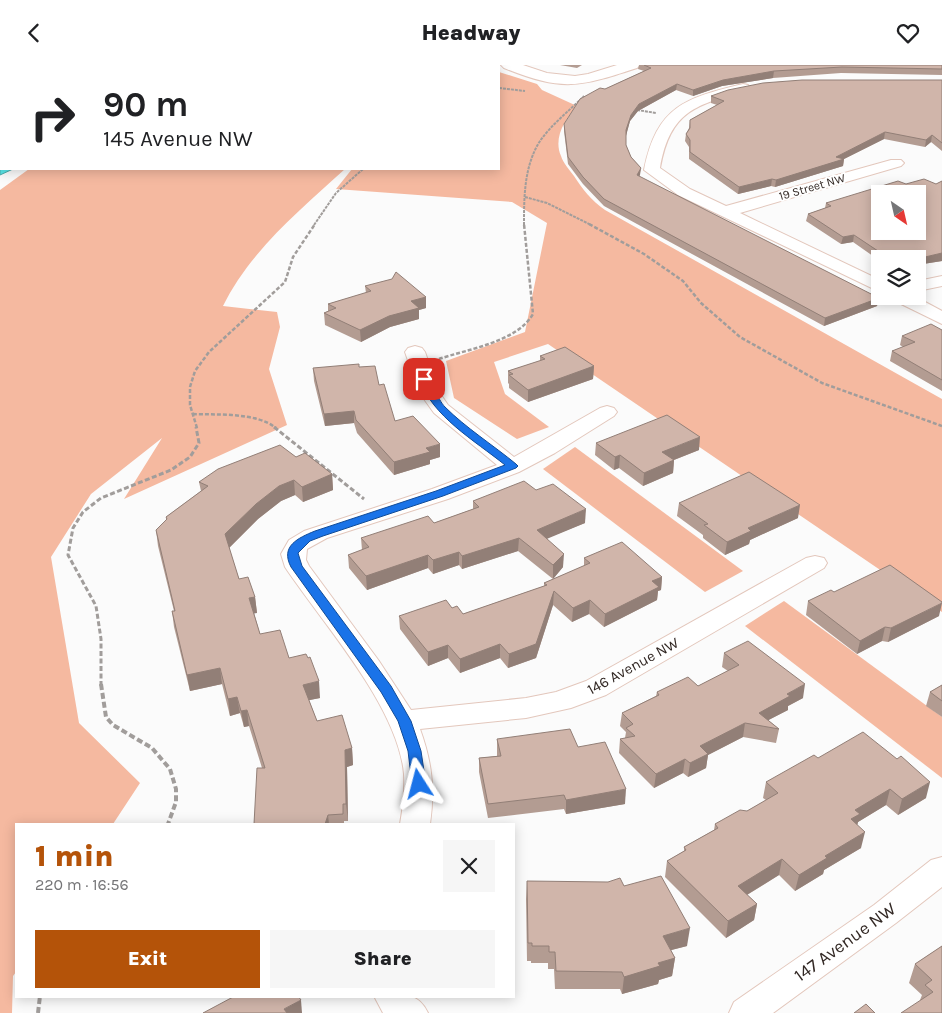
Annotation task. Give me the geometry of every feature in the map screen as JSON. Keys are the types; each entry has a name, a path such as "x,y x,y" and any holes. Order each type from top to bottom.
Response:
{"street":[{"path":"509,65 557,79 585,80 632,65"},
{"path":"757,86 708,97 674,116 665,125 654,151 652,170 684,191 871,282"},
{"name":"19 Street NW","path":"728,211 896,163"},
{"path":"926,284 942,281"},
{"path":"918,305 942,317"},
{"path":"417,359 428,391 441,409 512,466"},
{"path":"415,823 419,784 414,751 404,721 386,689 296,567 292,553 297,545 319,533 472,482 512,466 554,444 607,412"},
{"name":"146 Avenue NW","path":"404,721 526,708 561,701 596,689 815,563"},
{"name":"147 Avenue NW","path":"746,1013 885,914 942,869"},
{"path":"392,998 397,1005 411,1013"}],"path":[{"path":"417,359 512,335 523,329 528,323 533,314 524,222 529,171 536,147 550,129 579,100 582,102"},
{"path":"631,109 674,116"},
{"path":"168,823 176,802 174,778 167,764 152,748 113,725 106,717 102,695 101,639 96,606 68,555 73,527 91,504 112,492 171,470 190,457 199,443 199,436 190,405 190,387 195,371 201,361 285,282 294,257 336,193 362,170"},
{"path":"525,197 547,203 565,211 644,254 683,281 701,303 740,337 822,383 942,426"},
{"path":"193,414 244,416 271,424 381,513"},
{"path":"38,1013 40,998"}],"shaded area":[{"path":"500,72 537,84 542,90 577,106 568,117 559,136 559,149 563,161 591,199 605,210 942,399 942,612 548,344 494,362 505,394 549,427 517,439 454,398 446,361 525,332 547,223 512,202 336,189 351,170 500,170"},
{"path":"28,170 344,170 277,232 247,267 223,306 277,312 280,327 269,369 287,425 124,499 162,438 91,494 51,557 79,723 140,783 114,823 15,823 15,973 13,976 12,1013 0,1013 0,190"},
{"path":"575,447 743,571 705,592 543,469"},
{"path":"784,601 942,717 942,778 745,626"}],"water":[{"path":"0,170 11,170 0,175"}],"building":[{"path":"644,65 942,65 942,69 842,67 774,71 723,80 693,90 677,84 639,104 631,115 626,130 626,145 631,157 641,168 637,175 871,294 871,301 825,318 604,199 583,177 568,157 564,124 580,99 600,88 605,89 651,68"},
{"path":"802,80 942,80 942,143 932,135 926,140 885,132 836,157 844,159 776,180 772,179 739,187 690,152 690,140 686,134 690,128 690,120 724,101 711,96 728,90 763,83"},
{"path":"924,179 936,184 942,181 942,253 926,257 926,250 876,250 854,235 843,237 808,214 831,206 826,203 871,189 871,240 926,240 926,185 885,185 898,181 906,184"},
{"path":"396,272 426,297 411,301 419,308 389,316 360,330 324,313 336,308 328,304 371,291 365,286 392,279"},
{"path":"931,324 942,330 942,380 892,351 915,342 902,336"},
{"path":"565,347 594,366 528,390 509,375 513,374 508,371 545,359 540,356"},
{"path":"359,364 359,367 375,366 379,385 384,384 395,421 413,416 440,444 426,448 430,452 394,462 356,420 354,411 324,414 313,368"},
{"path":"667,415 700,437 662,452 674,460 644,473 620,455 615,457 596,443"},
{"path":"280,445 296,457 305,453 332,474 302,487 294,480 279,486 256,504 225,534 239,579 248,577 255,597 249,598 260,634 280,630 289,658 306,654 308,658 310,657 319,681 303,685 317,721 342,715 352,748 345,750 346,804 343,804 343,814 328,815 325,823 254,823 257,768 265,768 247,710 241,711 237,697 228,699 220,668 187,675 172,611 175,611 156,530 167,519 166,517 208,486 199,482 218,469"},
{"path":"749,472 800,505 748,528 751,531 727,542 704,525 708,524 679,503"},
{"path":"524,481 536,490 553,484 586,509 537,530 564,554 553,565 519,538 462,556 459,552 433,560 428,555 366,576 348,555 369,547 361,538 428,516 434,523 479,507 473,501"},
{"path":"622,542 662,577 652,581 659,587 605,614 590,600 573,608 554,591 536,644 509,654 500,644 460,659 448,645 428,652 399,616 446,600 452,608 457,606 463,614 547,585 544,583 590,563 584,558"},
{"path":"890,565 942,603 891,628 885,627 860,641 808,601 831,590 834,592"},
{"path":"748,641 805,684 787,694 790,696 759,713 779,729 745,723 700,746 708,754 690,763 685,759 656,774 620,739 635,736 626,728 633,724 622,713 659,695 657,692 688,677 698,686 739,665 724,653"},
{"path":"942,685 942,701 930,692"},
{"path":"570,729 578,747 605,742 626,789 566,800 564,795 488,804 479,758 501,756 497,739"},
{"path":"863,732 897,759 901,756 930,782 902,799 890,789 855,810 860,814 851,819 865,832 825,856 827,858 799,875 782,859 738,886 757,904 728,921 667,861 686,850 684,847 718,828 715,824 740,810 747,811 778,793 766,782 814,755 818,758"},
{"path":"661,876 690,928 663,936 675,958 658,963 660,966 624,977 622,972 556,971 555,952 549,952 549,946 532,946 532,943 528,943 527,881 608,882 620,878 624,886"},
{"path":"942,946 942,1013 901,1013 933,992 925,985 932,980 915,964"},
{"path":"231,998 300,998 301,1000 284,1009 287,1013 203,1013"},
{"path":"866,1004 875,1013 854,1013"}],"route":[{"path":"419,784 414,751 404,721 386,689 296,567 292,553 297,545 319,533 440,494 512,466 441,409 428,391 424,379"}]}
